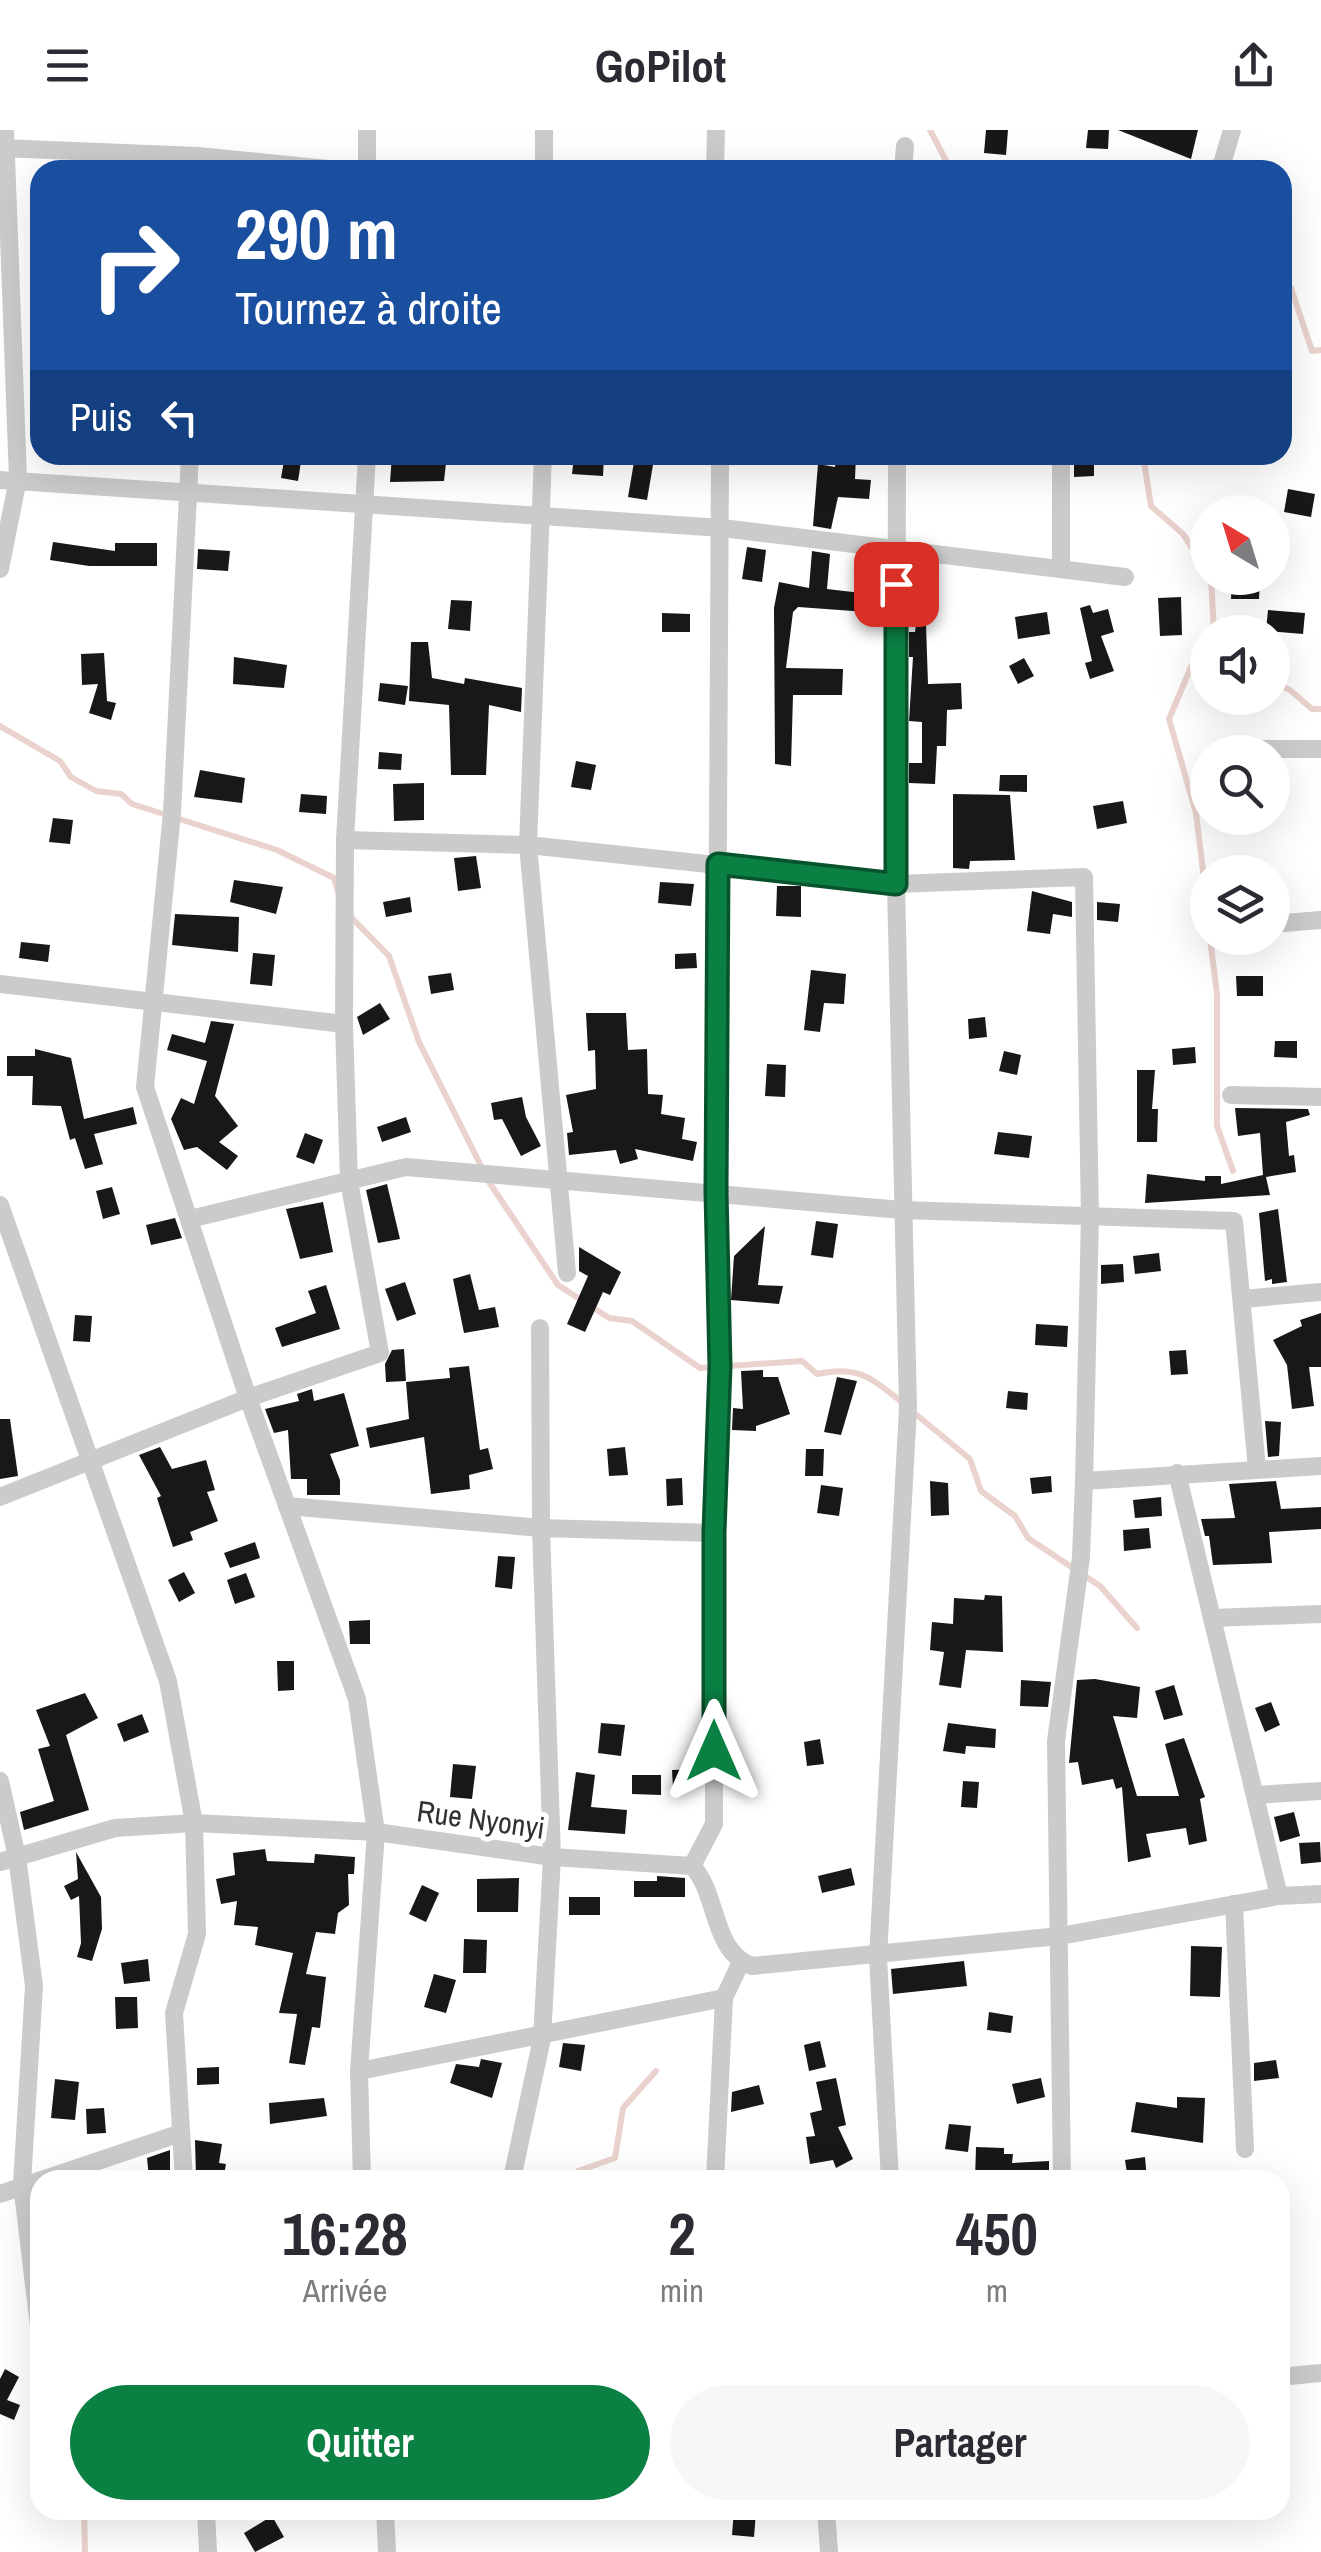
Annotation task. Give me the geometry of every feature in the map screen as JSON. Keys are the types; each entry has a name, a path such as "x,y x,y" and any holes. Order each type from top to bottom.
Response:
{"street":[{"path":"367,130 367,160"},
{"path":"544,130 544,160"},
{"path":"715,160 716,130"},
{"path":"1223,160 1232,130"},
{"path":"0,569 9,479 4,142 170,160"},
{"path":"904,160 905,146"},
{"path":"190,465 172,818 145,1087 248,1398 357,1698 376,1832 359,2071 362,2170"},
{"path":"0,1497 248,1398 380,1354 349,1181 344,1024 345,840 366,465"},
{"path":"543,465 528,845 567,1272"},
{"path":"720,465 716,1192 720,1366 714,1532 714,1824 692,1866 706,1881 724,1941 741,1962 752,1966 878,1957 1060,1936 1279,1896 1321,1894"},
{"path":"889,2170 878,1957 908,1408 896,884 897,465"},
{"path":"1060,568 1061,465"},
{"path":"9,479 189,495 722,528 1125,577"},
{"path":"1290,749 1321,749"},
{"path":"345,840 528,845 896,884 1084,877 1090,1216 1084,1481 1080,1557 1056,1741 1062,2170"},
{"path":"1290,923 1321,920"},
{"path":"0,984 344,1024"},
{"path":"1231,1095 1321,1097"},
{"path":"190,1219 406,1166 902,1210 1234,1221 1257,1469"},
{"path":"0,1205 168,1681 194,1823 198,1934 174,2013 184,2170"},
{"path":"1243,1298 1321,1292"},
{"path":"515,2170 542,2038 552,1857 540,1528 540,1328"},
{"path":"1084,1481 1321,1466"},
{"path":"1177,1474 1279,1896"},
{"path":"287,1506 540,1528 714,1532"},
{"path":"1212,1618 1321,1614"},
{"path":"0,1780 8,1860 34,1986 22,2184 30,2251"},
{"path":"1255,1795 1321,1791"},
{"name":"Rue Nyonyi","path":"8,1860 115,1828 194,1823 376,1832 552,1857 692,1866"},
{"path":"1234,1904 1245,2149"},
{"path":"715,2170 724,1998 741,1962"},
{"path":"359,2071 542,2038 724,1998"},
{"path":"66,2170 182,2133"},
{"path":"0,2194 30,2181"},
{"path":"1290,2376 1321,2373"},
{"path":"206,2520 208,2552"},
{"path":"385,2520 387,2552"},
{"path":"827,2520 830,2552"}],"building":[{"path":"986,130 1008,130 1006,155 984,153"},
{"path":"1088,130 1109,130 1108,149 1086,148"},
{"path":"1118,130 1198,130 1191,159"},
{"path":"283,465 300,465 298,481 281,478"},
{"path":"391,465 446,465 444,481 390,482"},
{"path":"573,465 604,465 603,476 572,474"},
{"path":"633,465 653,465 647,500 628,497"},
{"path":"818,465 856,465 855,479 871,480 869,499 838,497 831,529 813,526"},
{"path":"1074,465 1094,465 1094,476 1074,477"},
{"path":"1288,489 1315,494 1311,517 1290,513 1290,495"},
{"path":"53,542 115,551 115,543 157,543 157,566 89,566 50,560"},
{"path":"747,547 766,550 762,582 742,579"},
{"path":"198,549 230,551 228,571 197,569"},
{"path":"812,551 830,554 827,589 870,594 867,612 798,607 793,612 786,668 843,669 842,695 793,695 791,766 775,764 774,608 779,582 809,588"},
{"path":"1231,595 1259,595 1259,599 1231,599"},
{"path":"1181,597 1182,635 1160,636 1158,598"},
{"path":"451,600 472,601 470,631 448,629"},
{"path":"1090,605 1093,613 1108,609 1114,632 1101,636 1114,671 1090,679 1085,663 1092,661 1080,608"},
{"path":"1268,610 1305,613 1303,634 1290,633 1290,615 1268,615"},
{"path":"1047,612 1050,634 1018,639 1015,617"},
{"path":"662,613 690,614 690,632 662,632"},
{"path":"916,625 926,625 928,684 961,683 962,709 947,710 946,746 937,746 935,784 909,783 909,763 922,763 922,722 909,721 913,657 909,657 909,632 915,632"},
{"path":"411,642 428,642 432,678 464,684 465,678 522,688 521,712 489,705 486,775 451,775 449,705 409,701"},
{"path":"104,653 107,701 116,703 111,720 89,713 98,684 82,685 81,654"},
{"path":"234,657 287,665 284,688 233,684"},
{"path":"1024,658 1034,676 1018,684 1009,666"},
{"path":"380,683 408,686 405,705 378,701"},
{"path":"379,752 402,754 401,770 378,769"},
{"path":"576,761 596,765 591,790 571,787"},
{"path":"200,770 245,778 242,803 194,797"},
{"path":"1000,775 1027,775 1027,792 999,791"},
{"path":"424,783 424,820 394,821 393,784"},
{"path":"301,794 327,796 326,814 299,812"},
{"path":"953,794 1010,795 1015,860 970,861 969,869 953,868"},
{"path":"1123,801 1127,823 1097,829 1093,806"},
{"path":"53,818 73,820 70,844 49,842"},
{"path":"476,856 481,888 458,891 454,858"},
{"path":"234,880 283,887 276,914 230,902"},
{"path":"660,882 694,884 691,906 658,903"},
{"path":"777,886 801,886 801,917 776,916"},
{"path":"1032,891 1072,902 1072,917 1053,914 1050,934 1027,931"},
{"path":"410,897 412,912 386,917 383,902"},
{"path":"1097,902 1120,904 1118,922 1097,920"},
{"path":"175,914 239,917 238,952 172,945"},
{"path":"21,942 50,945 48,962 19,958"},
{"path":"253,953 275,955 272,986 250,984"},
{"path":"696,953 697,968 675,969 675,954"},
{"path":"811,970 846,974 844,1004 824,1003 820,1032 804,1030"},
{"path":"451,973 454,990 431,994 428,976"},
{"path":"1236,976 1263,976 1263,996 1237,996"},
{"path":"380,1003 390,1019 363,1035 357,1017"},
{"path":"586,1013 626,1013 628,1050 647,1049 648,1094 663,1095 661,1114 685,1118 682,1139 697,1142 693,1161 635,1149 638,1159 620,1164 616,1150 569,1155 567,1133 573,1132 566,1095 596,1089 595,1050 588,1051"},
{"path":"985,1017 987,1037 969,1039 968,1019"},
{"path":"211,1021 234,1024 215,1096 238,1126 219,1142 238,1156 227,1170 197,1147 184,1150 171,1119 181,1098 194,1104 207,1061 167,1050 172,1034 205,1043"},
{"path":"1275,1041 1297,1041 1297,1058 1274,1057"},
{"path":"1195,1047 1196,1063 1173,1065 1172,1049"},
{"path":"35,1049 71,1058 84,1119 133,1107 137,1124 94,1134 103,1164 85,1169 75,1138 70,1140 61,1106 32,1105 33,1076 7,1076 7,1056 35,1056"},
{"path":"1004,1051 1021,1055 1017,1075 999,1071"},
{"path":"767,1064 786,1065 785,1097 765,1096"},
{"path":"1137,1070 1155,1070 1152,1109 1158,1109 1157,1142 1137,1142"},
{"path":"522,1097 526,1117 541,1146 521,1156 502,1119 494,1120 491,1103"},
{"path":"1235,1108 1308,1109 1310,1115 1286,1122 1289,1156 1294,1155 1296,1172 1266,1177 1270,1195 1145,1203 1147,1174 1205,1181 1205,1176 1221,1176 1221,1184 1263,1175 1260,1133 1238,1136"},
{"path":"406,1117 411,1132 382,1142 377,1127"},
{"path":"998,1132 1032,1136 1029,1158 994,1154"},
{"path":"305,1133 323,1140 314,1164 296,1157"},
{"path":"387,1184 400,1239 378,1243 366,1190"},
{"path":"112,1187 120,1214 103,1219 96,1191"},
{"path":"323,1202 333,1252 300,1259 286,1209"},
{"path":"1278,1209 1287,1282 1272,1284 1272,1279 1265,1281 1259,1213"},
{"path":"175,1218 182,1238 151,1245 146,1225"},
{"path":"816,1221 838,1224 833,1258 811,1255"},
{"path":"765,1226 758,1285 783,1286 779,1304 731,1300 734,1256"},
{"path":"579,1247 621,1272 610,1295 603,1292 585,1332 567,1324 588,1276 579,1271"},
{"path":"1159,1253 1161,1271 1135,1274 1133,1256"},
{"path":"1123,1264 1124,1282 1101,1284 1101,1265"},
{"path":"470,1274 479,1310 495,1307 499,1327 464,1333 453,1279"},
{"path":"405,1282 416,1314 397,1321 385,1289"},
{"path":"326,1285 340,1329 282,1347 275,1328 316,1313 308,1291"},
{"path":"1321,1313 1321,1367 1309,1367 1314,1406 1292,1409 1287,1365 1273,1340 1302,1326 1300,1320"},
{"path":"75,1315 92,1316 90,1342 73,1341"},
{"path":"1036,1324 1068,1326 1067,1347 1035,1345"},
{"path":"404,1349 406,1381 386,1382 385,1364 392,1350"},
{"path":"1186,1350 1188,1374 1171,1375 1169,1351"},
{"path":"469,1366 480,1450 488,1448 493,1469 469,1475 470,1489 431,1494 424,1437 370,1448 366,1428 409,1419 406,1382 450,1378 449,1368"},
{"path":"763,1370 763,1377 778,1377 790,1414 756,1426 756,1431 732,1430 733,1408 743,1409 741,1371"},
{"path":"837,1377 857,1381 841,1435 824,1432"},
{"path":"312,1389 314,1401 344,1393 359,1446 330,1454 340,1480 340,1495 307,1495 307,1479 291,1479 288,1430 274,1433 265,1409 299,1401 297,1394"},
{"path":"1008,1391 1028,1393 1027,1410 1006,1408"},
{"path":"0,1419 10,1419 18,1476 0,1479"},
{"path":"1265,1421 1281,1422 1279,1456 1268,1457"},
{"path":"160,1447 172,1469 206,1460 215,1490 207,1492 218,1521 190,1532 193,1540 173,1547 157,1498 161,1496 139,1455"},
{"path":"625,1447 628,1475 609,1476 607,1449"},
{"path":"806,1449 824,1449 823,1476 805,1476"},
{"path":"1051,1476 1052,1492 1032,1494 1030,1478"},
{"path":"682,1478 683,1505 667,1506 666,1479"},
{"path":"930,1481 948,1483 949,1515 931,1516"},
{"path":"1276,1481 1281,1509 1321,1507 1321,1529 1269,1532 1272,1563 1213,1565 1209,1536 1205,1536 1201,1519 1235,1518 1229,1484"},
{"path":"821,1485 843,1488 839,1516 817,1513"},
{"path":"1161,1497 1162,1516 1135,1518 1133,1500"},
{"path":"1149,1528 1151,1548 1124,1551 1123,1530"},
{"path":"255,1542 260,1558 230,1568 224,1553"},
{"path":"498,1556 515,1557 512,1589 495,1587"},
{"path":"184,1572 195,1593 179,1602 168,1580"},
{"path":"246,1573 255,1597 235,1604 227,1580"},
{"path":"985,1595 1002,1596 1003,1652 966,1650 961,1688 939,1685 944,1652 930,1650 932,1622 953,1624 954,1598 984,1600"},
{"path":"370,1620 370,1644 350,1644 349,1621"},
{"path":"277,1661 294,1661 294,1690 278,1691"},
{"path":"1021,1680 1051,1682 1048,1707 1020,1706"},
{"path":"1077,1680 1140,1687 1137,1718 1113,1716 1137,1796 1179,1796 1165,1744 1184,1738 1205,1797 1200,1799 1207,1841 1189,1845 1186,1828 1146,1834 1151,1857 1128,1862 1122,1787 1116,1789 1113,1779 1082,1785 1078,1762 1069,1763"},
{"path":"1174,1685 1183,1715 1164,1720 1155,1691"},
{"path":"85,1693 98,1718 66,1735 89,1810 24,1830 20,1812 54,1801 38,1749 50,1746 36,1710"},
{"path":"1271,1702 1280,1725 1265,1732 1255,1708"},
{"path":"142,1714 149,1732 124,1742 117,1724"},
{"path":"601,1723 625,1725 621,1756 598,1753"},
{"path":"948,1723 996,1729 995,1748 966,1746 965,1754 943,1751"},
{"path":"820,1739 824,1764 807,1766 804,1742"},
{"path":"453,1764 476,1766 472,1799 450,1797"},
{"path":"700,1769 700,1786 673,1788 672,1770"},
{"path":"576,1772 595,1775 591,1807 627,1810 625,1834 568,1830"},
{"path":"632,1775 661,1775 661,1795 632,1794"},
{"path":"963,1781 979,1782 977,1808 961,1807"},
{"path":"1294,1812 1300,1836 1280,1842 1274,1817"},
{"path":"1320,1842 1321,1862 1301,1864 1299,1843"},
{"path":"265,1849 267,1861 314,1863 315,1854 355,1857 354,1874 348,1874 349,1905 338,1913 335,1934 316,1932 306,1974 326,1977 320,2028 312,2027 305,2065 289,2063 297,2014 279,2013 293,1953 255,1945 258,1927 234,1925 237,1901 221,1904 216,1879 235,1875 233,1853"},
{"path":"76,1852 101,1897 102,1929 92,1961 77,1957 81,1943 79,1896 71,1900 64,1886 78,1879"},
{"path":"851,1868 855,1885 822,1893 818,1876"},
{"path":"657,1876 685,1878 685,1897 634,1897 634,1881 657,1881"},
{"path":"519,1878 518,1912 477,1912 477,1879"},
{"path":"422,1885 439,1893 426,1922 409,1914"},
{"path":"569,1897 600,1897 600,1915 569,1915"},
{"path":"464,1939 487,1940 486,1973 463,1973"},
{"path":"1191,1946 1222,1947 1220,1997 1190,1996"},
{"path":"148,1959 150,1981 124,1984 121,1963"},
{"path":"964,1961 967,1986 893,1994 891,1969"},
{"path":"434,1974 456,1980 446,2013 424,2007"},
{"path":"115,1997 137,1997 138,2028 116,2029"},
{"path":"989,2012 1013,2016 1011,2033 987,2030"},
{"path":"820,2041 826,2067 809,2071 804,2045"},
{"path":"563,2043 585,2045 581,2071 559,2067"},
{"path":"481,2059 502,2063 492,2098 450,2083 456,2064 479,2067"},
{"path":"1276,2060 1279,2078 1254,2081 1254,2063"},
{"path":"219,2067 219,2084 197,2085 197,2068"},
{"path":"836,2078 846,2125 838,2127 853,2159 836,2168 833,2160 810,2164 806,2137 815,2136 810,2113 822,2110 816,2082"},
{"path":"1041,2078 1045,2097 1017,2104 1012,2084"},
{"path":"55,2079 79,2082 75,2120 51,2118"},
{"path":"759,2085 764,2104 731,2112 732,2092"},
{"path":"1177,2097 1205,2098 1203,2143 1131,2132 1136,2102 1177,2108"},
{"path":"324,2098 327,2116 270,2124 269,2103"},
{"path":"104,2108 106,2133 87,2134 86,2109"},
{"path":"949,2124 971,2126 968,2152 945,2149"},
{"path":"195,2140 222,2144 219,2163 226,2164 225,2170 196,2170"},
{"path":"976,2147 1004,2148 1004,2154 1013,2154 1012,2163 1049,2161 1049,2170 975,2170"},
{"path":"170,2150 170,2170 148,2170 147,2158"},
{"path":"1145,2157 1146,2170 1126,2170 1125,2160"},
{"path":"5,2369 19,2377 7,2400 20,2405 14,2420 0,2414 0,2379"},
{"path":"265,2520 274,2520 284,2537 255,2552 244,2533"},
{"path":"733,2520 755,2520 754,2537 732,2535"}],"waterway":[{"path":"930,130 946,160"},
{"path":"1292,291 1312,351 1321,350"},
{"path":"1145,465 1151,506 1190,545"},
{"path":"1212,595 1213,615"},
{"path":"1190,669 1169,719 1196,813 1201,855"},
{"path":"1290,690 1312,709 1321,709"},
{"path":"0,726 60,761 71,777 96,791 121,794 132,804 277,850 334,878 338,892"},
{"path":"350,916 389,956 419,1042 489,1182 558,1285 609,1318 632,1321 700,1368 802,1361 817,1374 844,1371 864,1376 903,1403"},
{"path":"1212,955 1217,994 1217,1126 1233,1171"},
{"path":"912,1411 970,1459 981,1491 1015,1516 1028,1538 1100,1586 1137,1628"},
{"path":"581,2170 615,2158 623,2108 656,2071"},
{"path":"84,2520 85,2552"}],"route":[{"path":"714,1751 714,1532 720,1366 716,1192 718,864 896,884 896,584"}]}
